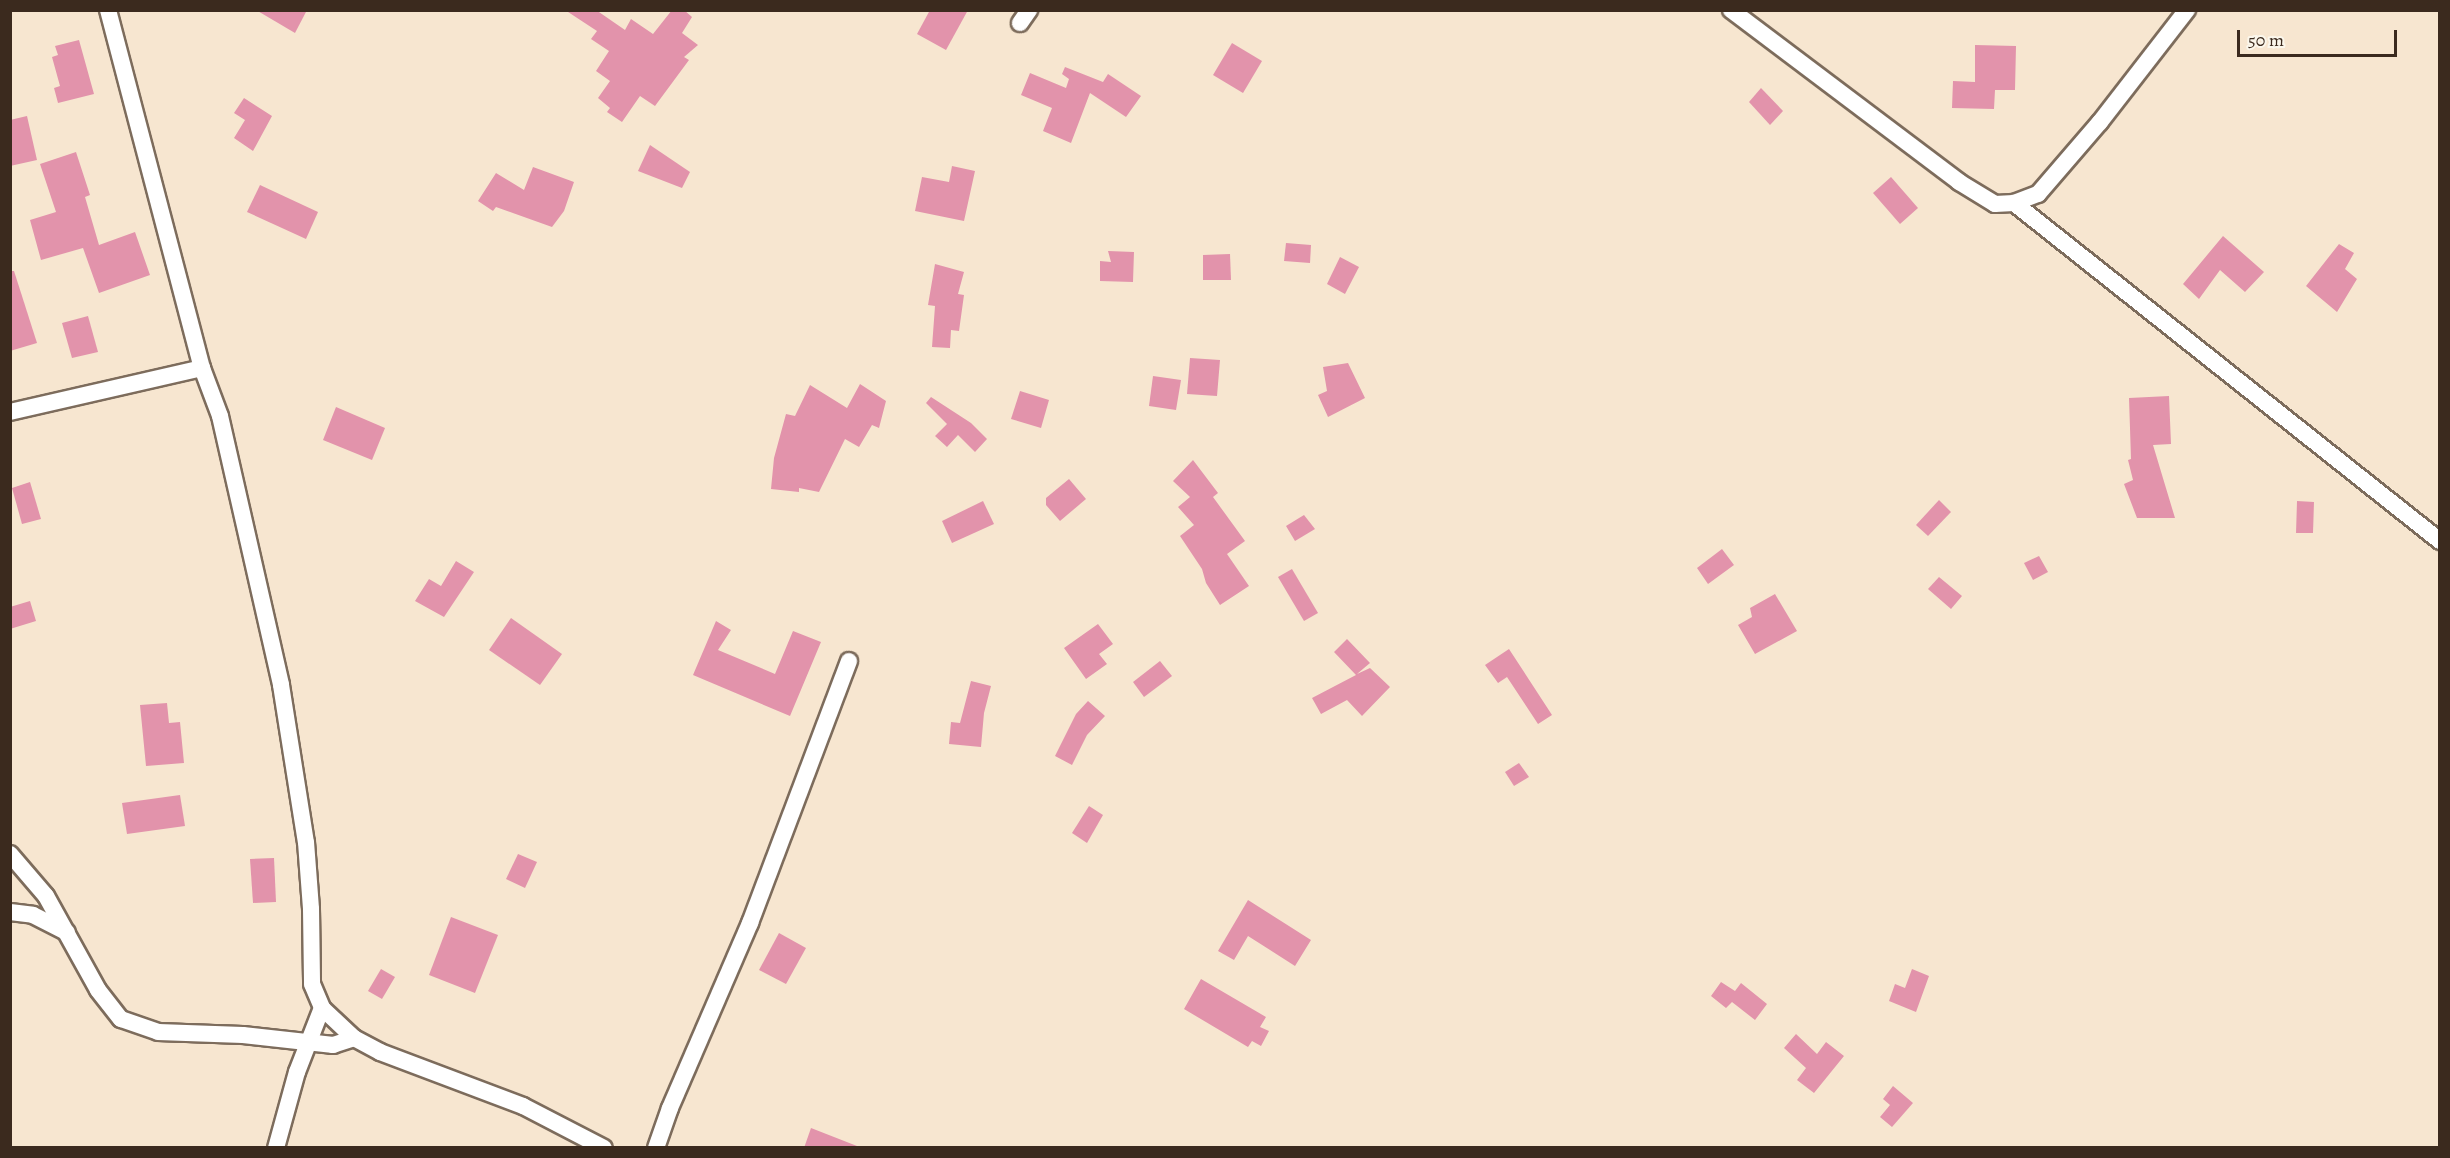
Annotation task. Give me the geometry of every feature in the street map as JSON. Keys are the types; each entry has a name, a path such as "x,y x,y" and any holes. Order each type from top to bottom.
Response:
{"street":[{"path":"108,10 202,368 220,416 281,685 306,842 311,909 312,984 321,1008 354,1038 380,1052 523,1106 603,1148"},
{"path":"1731,10 1959,182 1995,204 2014,203 2038,194 2100,122 2187,10"},
{"path":"2014,203 2439,541"},
{"path":"10,412 202,368"},
{"path":"656,1148 670,1108 750,923 849,661"},
{"path":"10,854 46,897 98,990 121,1019 158,1032 243,1035 333,1045 354,1038"},
{"path":"10,912 33,915 67,932"},
{"path":"276,1148 321,1008"}],"building":[{"path":"256,10 307,10 295,33"},
{"path":"565,10 596,10 625,30 631,19 653,34 672,10 684,10 692,17 682,33 698,45 684,57 689,60 655,106 640,96 622,122 607,112 610,108 598,98 610,81 596,71 609,51 591,39 597,31"},
{"path":"930,10 968,10 946,50 917,34"},
{"path":"79,40 94,94 58,103 54,88 60,86 52,57 58,55 55,46"},
{"path":"1232,43 1262,61 1243,93 1213,75"},
{"path":"1975,45 2016,46 2015,90 1995,90 1994,109 1952,108 1953,81 1975,82"},
{"path":"1065,67 1103,82 1108,74 1141,96 1126,117 1090,93 1071,143 1043,131 1052,108 1021,95 1030,73 1066,88 1069,79 1062,74"},
{"path":"1761,88 1783,111 1770,125 1749,102"},
{"path":"244,98 272,116 253,151 234,138 245,120 234,113"},
{"path":"27,116 37,160 10,166 10,120"},
{"path":"650,145 690,172 682,188 638,171"},
{"path":"76,152 90,195 85,197 99,245 135,232 150,275 99,293 83,248 41,260 30,220 56,212 40,164"},
{"path":"952,166 975,171 964,221 915,211 922,177 949,182"},
{"path":"533,167 574,182 564,211 552,227 496,207 493,211 478,201 496,173 524,190"},
{"path":"1891,177 1918,208 1900,224 1873,193"},
{"path":"260,185 318,212 306,239 247,212"},
{"path":"2223,236 2264,272 2245,292 2220,270 2199,299 2183,284"},
{"path":"1286,243 1311,245 1310,263 1284,261"},
{"path":"2339,244 2354,253 2345,269 2357,279 2337,312 2306,286"},
{"path":"1108,251 1134,252 1133,282 1100,281 1100,261 1111,262"},
{"path":"1230,254 1231,280 1203,280 1203,255"},
{"path":"1340,257 1359,267 1345,294 1327,284"},
{"path":"935,264 964,272 958,294 964,295 959,331 951,330 950,348 932,347 935,306 928,305"},
{"path":"10,271 14,271 37,343 10,351"},
{"path":"88,316 98,352 72,358 62,323"},
{"path":"1190,358 1220,360 1217,396 1187,394"},
{"path":"1348,363 1365,398 1328,417 1318,395 1327,391 1323,367"},
{"path":"1153,376 1181,380 1176,410 1149,406"},
{"path":"860,384 886,401 879,428 872,425 859,447 845,439 819,492 799,488 799,492 771,489 774,458 786,414 795,416 810,385 847,408"},
{"path":"1020,391 1049,400 1041,428 1011,419"},
{"path":"2169,396 2171,444 2153,445 2175,518 2137,518 2124,484 2133,480 2128,460 2131,459 2129,398"},
{"path":"931,397 971,423 987,439 975,452 958,435 947,447 935,436 947,424 926,403"},
{"path":"336,407 385,428 372,460 323,440"},
{"path":"1193,460 1218,493 1213,497 1245,541 1227,554 1249,586 1220,605 1206,583 1202,569 1180,536 1194,525 1178,507 1190,497 1173,481"},
{"path":"1069,479 1086,499 1060,521 1046,505 1046,498"},
{"path":"30,482 41,519 22,524 12,488"},
{"path":"1939,500 1951,512 1928,536 1916,525"},
{"path":"983,501 994,524 952,543 942,521"},
{"path":"2297,501 2314,502 2313,533 2296,533"},
{"path":"1304,515 1315,529 1295,541 1286,526"},
{"path":"1722,549 1734,565 1708,584 1697,568"},
{"path":"2039,556 2048,572 2033,580 2024,563"},
{"path":"456,561 474,572 444,617 415,601 429,579 441,586"},
{"path":"1292,569 1318,613 1304,621 1278,577"},
{"path":"1939,577 1962,596 1951,609 1928,589"},
{"path":"1775,594 1797,631 1755,654 1738,625 1752,617 1750,608"},
{"path":"30,601 36,621 10,629 10,607"},
{"path":"511,618 562,654 540,685 489,650"},
{"path":"716,621 731,630 718,650 775,674 793,631 821,642 790,716 693,675"},
{"path":"1098,624 1113,644 1099,654 1107,664 1086,679 1064,648"},
{"path":"1347,639 1370,663 1357,674 1370,668 1390,687 1362,716 1347,700 1321,714 1312,698 1356,675 1334,652"},
{"path":"1509,649 1552,715 1538,724 1507,677 1498,683 1485,665"},
{"path":"1160,661 1172,676 1144,697 1133,682"},
{"path":"971,681 991,686 984,713 981,747 949,744 951,722 960,723"},
{"path":"1088,701 1105,716 1087,735 1072,765 1055,756 1076,714"},
{"path":"167,703 169,723 180,722 184,763 146,766 140,705"},
{"path":"1519,763 1529,777 1514,786 1505,772"},
{"path":"180,795 185,826 127,834 122,803"},
{"path":"1089,806 1103,815 1087,843 1072,833"},
{"path":"518,854 537,862 525,888 506,879"},
{"path":"274,858 276,902 253,903 250,859"},
{"path":"1248,900 1311,940 1295,966 1248,936 1234,960 1218,951"},
{"path":"451,917 498,935 475,993 429,975"},
{"path":"779,933 806,948 786,984 759,970"},
{"path":"381,969 395,977 382,999 368,991"},
{"path":"1912,969 1929,976 1916,1012 1889,1001 1895,984 1905,988"},
{"path":"1201,979 1266,1017 1260,1027 1269,1031 1261,1046 1252,1041 1248,1047 1184,1009"},
{"path":"1721,982 1735,991 1741,983 1767,1004 1755,1020 1732,1002 1726,1008 1711,996"},
{"path":"1796,1034 1817,1054 1826,1042 1844,1056 1814,1093 1797,1080 1806,1068 1784,1048"},
{"path":"1893,1086 1913,1103 1892,1127 1880,1117 1890,1105 1883,1099"},
{"path":"811,1128 857,1146 857,1148 804,1148"}]}
